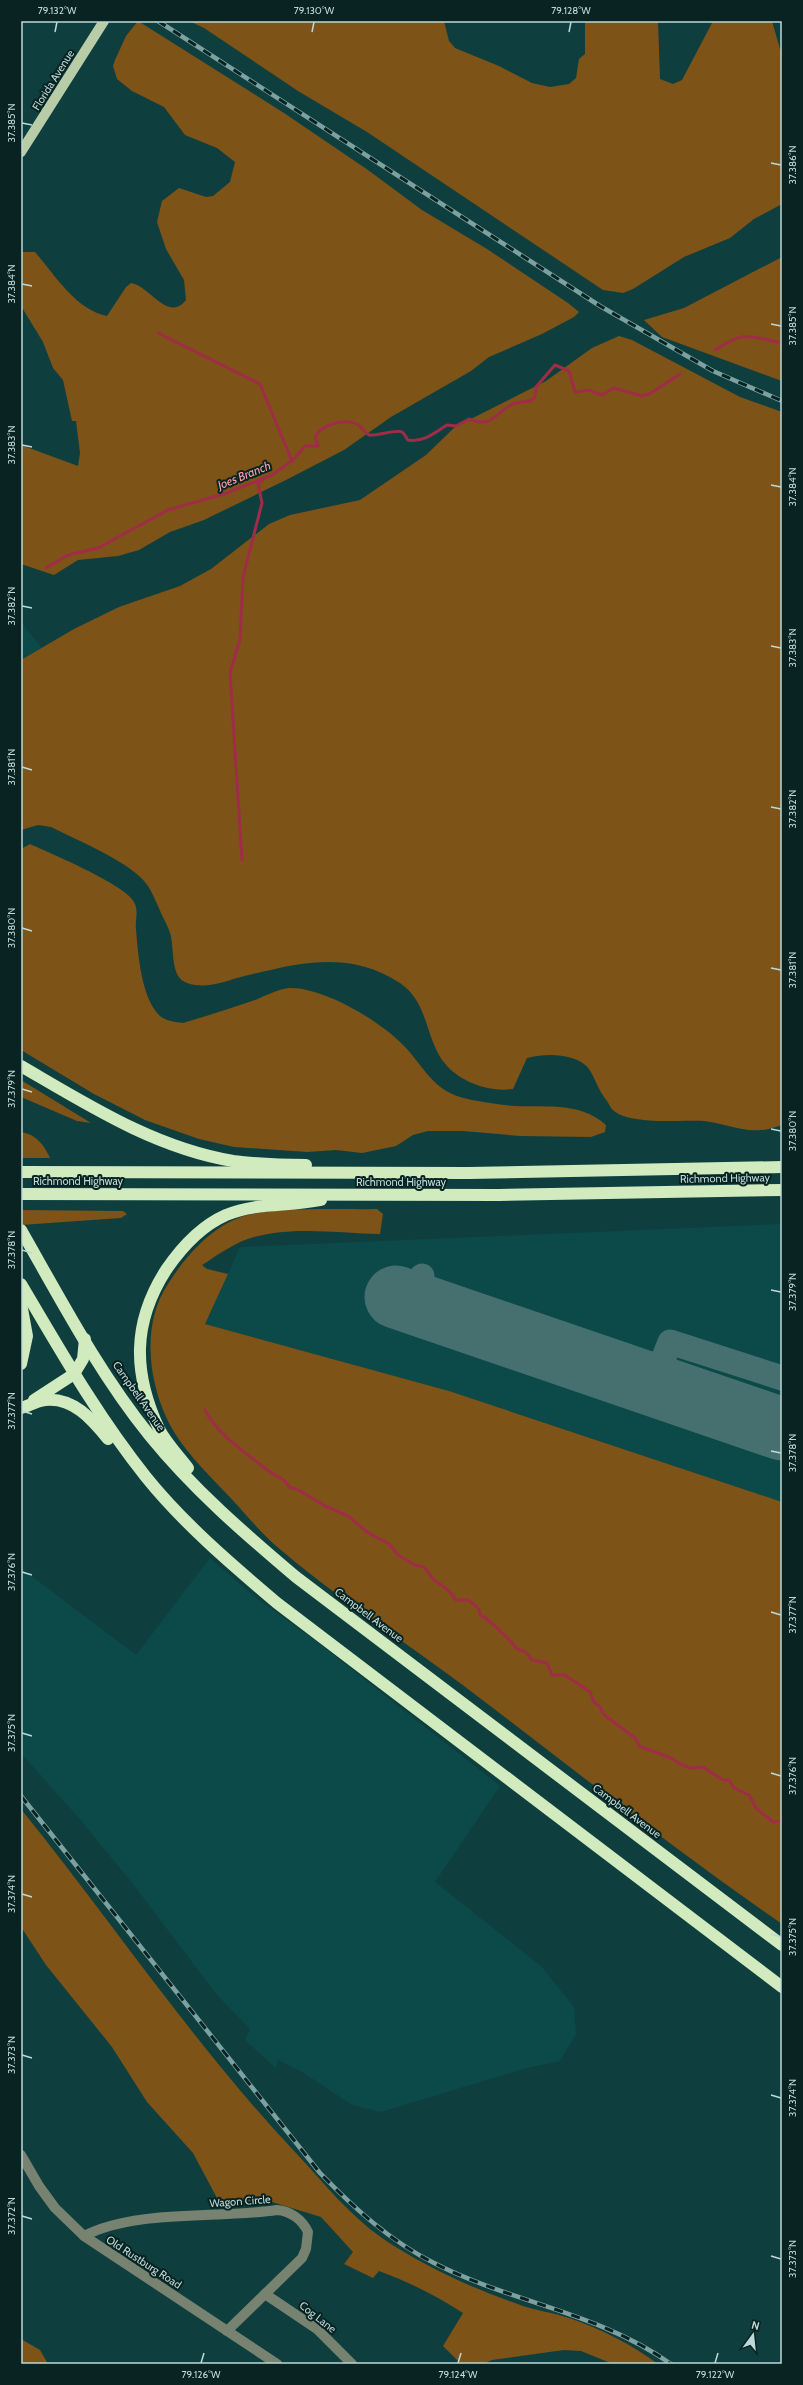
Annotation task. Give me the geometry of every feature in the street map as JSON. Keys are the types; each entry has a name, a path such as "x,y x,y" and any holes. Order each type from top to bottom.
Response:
{"highway":[{"path":"21,1066 146,1134 182,1148 232,1160 396,1173"},
{"name":"Richmond Highway","path":"396,1173 782,1167"},
{"path":"21,1172 396,1173"},
{"name":"Richmond Highway","path":"21,1194 341,1196 782,1190"},
{"path":"236,1526 160,1430 141,1371 138,1343 146,1311 156,1285 170,1264 186,1243 205,1227 224,1216 248,1207 305,1203 341,1196"},
{"name":"Campbell Avenue","path":"21,1230 116,1390 150,1436 185,1476 236,1526 296,1577 782,1946"},
{"path":"21,1284 74,1374 107,1425 146,1477"},
{"path":"21,1303 27,1336 21,1364"},
{"path":"21,1408 74,1374 83,1360 85,1339"},
{"path":"21,1408 45,1400 63,1402 80,1409 92,1419 109,1441 146,1477 174,1508 245,1576 277,1603 782,1987"}],"main road":[{"name":"Florida Avenue","path":"21,152 104,21"}],"street":[{"name":"Old Rustburg Road","path":"21,2155 55,2208 84,2236 278,2364"},
{"name":"Wagon Circle","path":"84,2236 102,2227 128,2222 284,2211 294,2216 307,2229 309,2235 306,2249 293,2268 227,2331"},
{"name":"Cog Lane","path":"265,2294 317,2329 352,2364"}],"shaded area":[{"path":"138,21 284,113 368,170 422,210 487,249 568,303 579,312 574,317 542,334 489,357 471,371 391,417 344,450 286,480 204,520 170,532 139,550 118,556 78,560 54,575 21,564 21,445 78,466 80,453 76,421 72,421 63,380 53,368 43,342 21,306 21,252 35,252 58,281 85,307 107,316 126,287 131,283 145,290 166,306 179,306 186,300 184,280 166,249 157,222 162,201 179,188 206,197 213,196 230,182 235,162 217,148 185,135 164,107 132,91 117,79 113,66 115,60 126,36"},
{"path":"189,21 444,21 449,41 455,48 499,66 532,83 550,87 569,84 576,78 579,59 585,54 585,21 658,21 660,79 673,84 682,80 713,21 772,21 782,56 782,204 754,219 730,238 684,257 633,289 623,293 603,290 367,132 298,91 204,28"},
{"path":"782,257 782,381 662,337 644,320 684,308"},
{"path":"619,336 632,340 740,397 782,412 782,1125 766,1130 740,1129 704,1121 644,1120 622,1115 611,1108 601,1093 591,1072 582,1062 563,1056 545,1055 527,1058 513,1089 492,1089 471,1082 452,1071 445,1064 434,1045 420,1007 409,990 400,983 380,972 360,965 340,962 300,964 212,985 194,985 187,983 181,980 177,975 169,930 152,892 141,877 104,853 51,827 38,825 21,830 21,660 74,629 119,607 180,586 211,569 269,524 290,515 360,500 426,455 455,427 546,381 592,348"},
{"path":"21,622 42,648 21,660"},
{"path":"30,844 103,879 128,895 134,902 137,912 136,925 138,950 145,987 154,1008 160,1016 165,1019 183,1023 289,988 303,989 319,993 352,1008 382,1027 405,1047 435,1083 451,1093 471,1100 504,1105 558,1107 583,1111 606,1125 605,1132 591,1137 520,1136 463,1131 428,1131 413,1135 396,1146 362,1153 336,1150 307,1152 234,1147 199,1139 145,1120 94,1094 21,1050 21,849"},
{"path":"21,1080 91,1123 77,1121 21,1097"},
{"path":"21,1132 31,1135 39,1141 50,1158 21,1158"},
{"path":"308,1209 377,1209 383,1214 380,1234 301,1231 269,1234 240,1242 202,1265 207,1269 228,1274 205,1324 449,1391 782,1502 782,1924 660,1836 460,1683 343,1599 297,1563 268,1538 201,1466 175,1434 162,1409 157,1391 151,1354 151,1335 159,1300 168,1284 190,1254 199,1244 219,1228 241,1217 271,1211"},
{"path":"21,1210 123,1211 127,1214 121,1218 21,1225"},
{"path":"782,1224 782,1502 449,1391 205,1324 240,1247"},
{"path":"210,1558 255,1597 317,1642 500,1786 435,1882 542,1967 574,2007 576,2034 560,2061 527,2068 381,2112 352,2105 307,2075 278,2060 276,2068 245,2040 250,2029 217,1995 133,1884 78,1817 21,1753 21,1568 136,1655"},
{"path":"21,1809 223,2070 258,2112 347,2209 358,2219 397,2248 446,2275 480,2290 521,2305 562,2316 593,2327 626,2344 658,2364 613,2364 581,2351 564,2350 492,2360 483,2364 461,2364 443,2346 463,2313 422,2290 390,2275 379,2271 373,2278 344,2264 353,2252 321,2217 259,2198 239,2205 217,2198 193,2153 147,2102 112,2047 46,1965 21,1927"},
{"path":"21,2339 40,2350 48,2364 21,2364"}],"waterway":[{"path":"158,333 260,384 292,461"},
{"name":"Joes Branch","path":"715,350 733,339 747,336 782,343"},
{"name":"Joes Branch","path":"46,568 68,555 98,548 168,510 224,494 272,475 293,460 305,446 318,446 315,437 322,429 333,424 340,422 352,422 360,426 369,435 399,431 402,432 408,440 414,441 429,436 447,425 456,426 469,419 483,422 488,421 513,404 532,400 535,397 536,387 555,365 569,371 575,392 589,390 602,395 614,388 642,396 651,393 680,374"},
{"path":"242,860 230,673 240,639 243,577 262,503 258,483 262,481"},
{"path":"205,1410 211,1420 226,1436 270,1472 283,1479 289,1487 297,1489 325,1506 348,1516 367,1532 389,1544 398,1555 415,1565 424,1567 433,1579 449,1591 456,1600 469,1600 479,1609 480,1615 494,1625 517,1649 526,1652 532,1660 547,1663 552,1675 565,1675 590,1692 594,1702 600,1707 603,1714 635,1738 639,1746 671,1758 680,1764 691,1768 703,1767 723,1780 729,1780 734,1788 749,1795 756,1808 773,1822 782,1821"}],"taxiway":[{"path":"412,1303 422,1276"},
{"path":"653,1385 670,1342 782,1378"}],"runway":[{"path":"396,1297 782,1429"}],"railway":[{"path":"158,21 600,306 713,371 782,401"},
{"path":"21,1796 320,2173 359,2211 402,2245 434,2263 464,2277 614,2332 643,2346 671,2364"}]}
